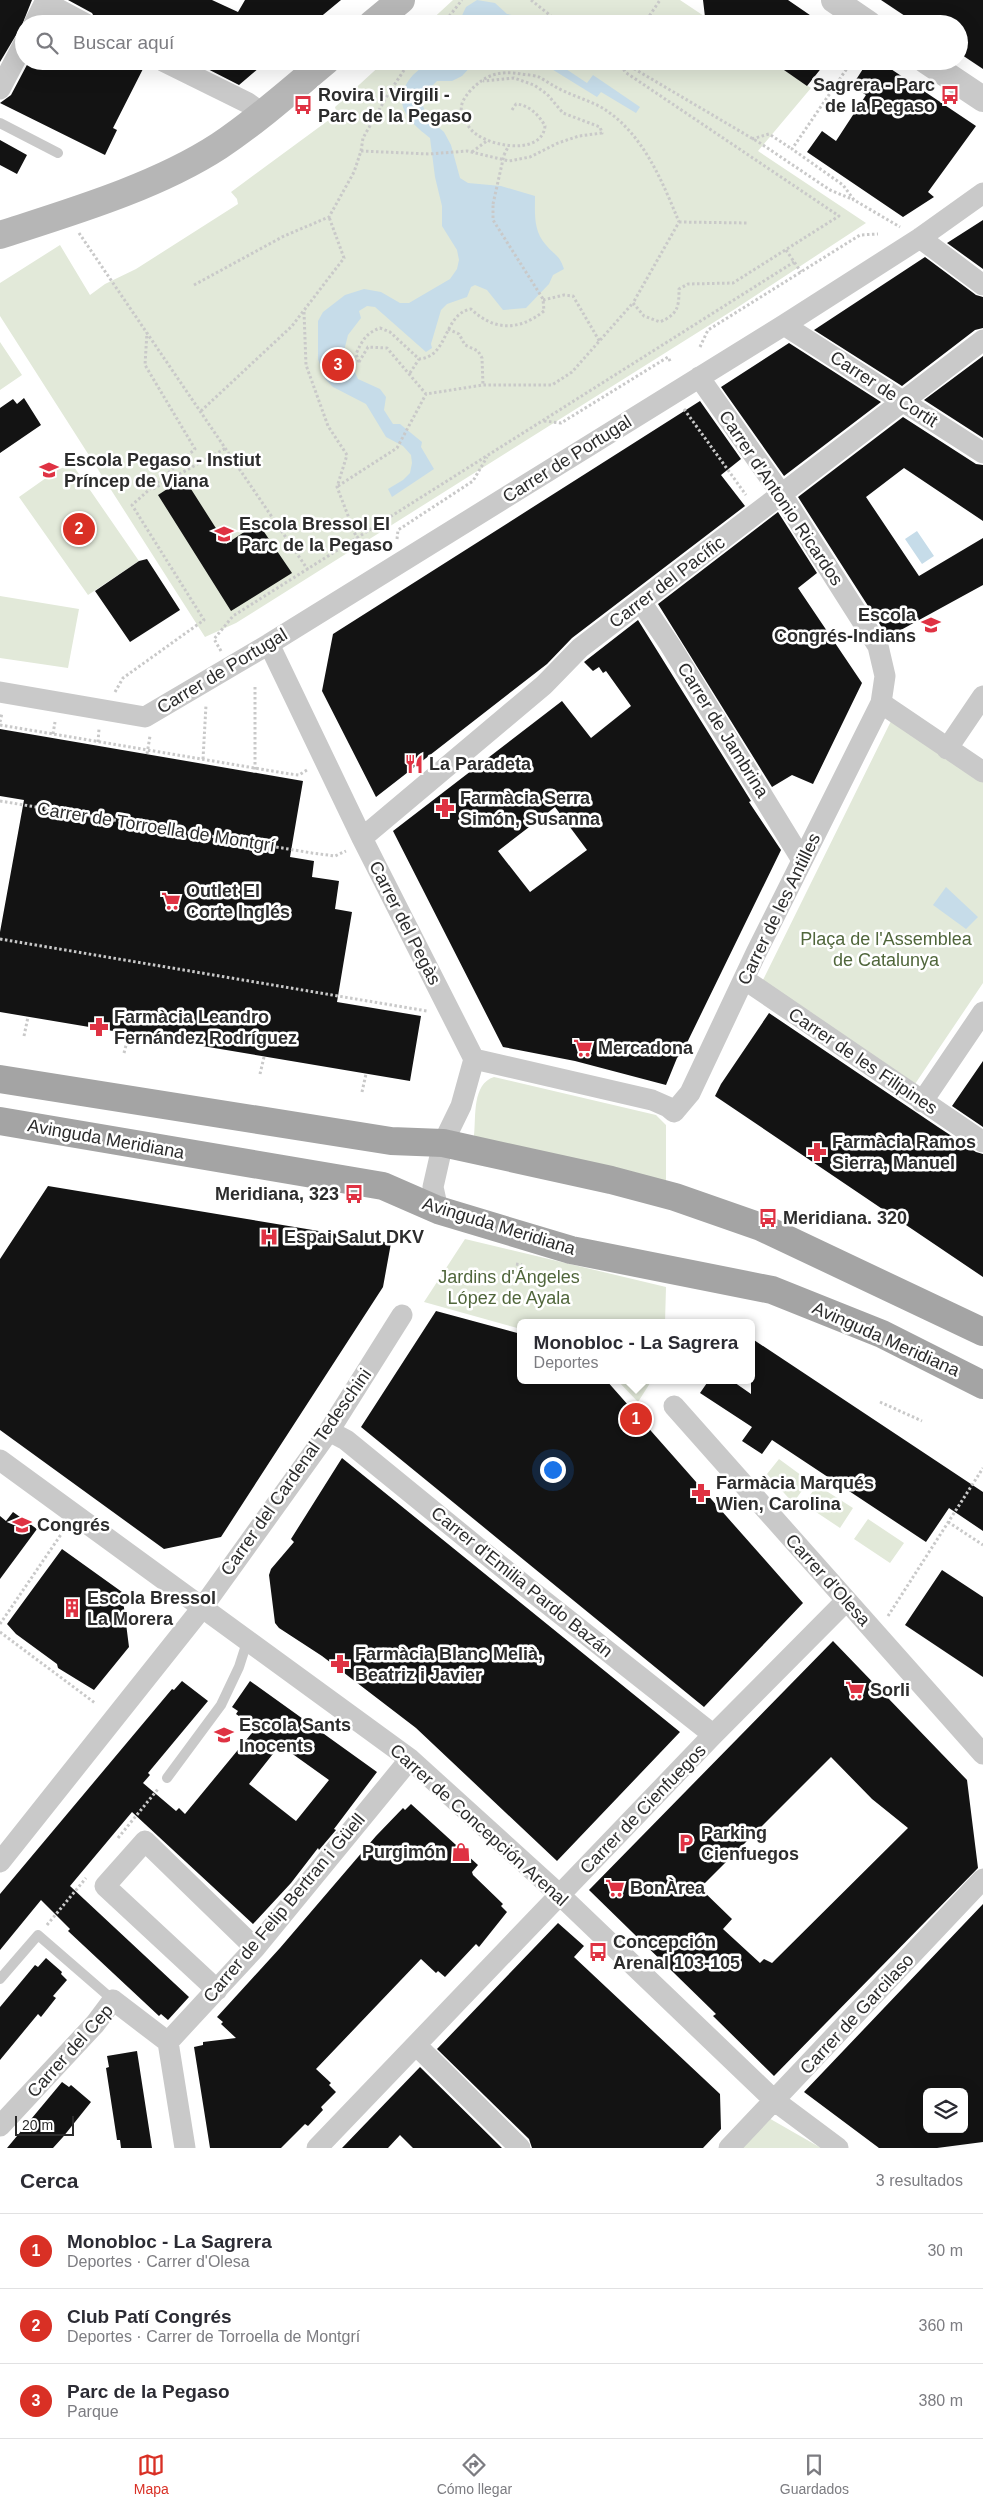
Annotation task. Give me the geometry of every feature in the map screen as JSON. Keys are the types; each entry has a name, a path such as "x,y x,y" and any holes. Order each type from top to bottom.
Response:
{"main road":[{"path":"383,15 401,0"},
{"path":"0,235 118,194 187,165 219,146 262,114 315,70"},
{"path":"0,1079 391,1141 443,1143 620,1182 675,1197 761,1227 983,1332"},
{"name":"Avinguda Meridiana","path":"0,1121 383,1186 438,1210 571,1250 772,1290 882,1334 983,1385"}],"street":[{"path":"834,0 856,15"},
{"path":"38,15 45,1 70,15"},
{"path":"0,89 15,60"},
{"path":"180,70 248,103 262,114"},
{"path":"940,70 983,99"},
{"name":"Carrer de Portugal","path":"0,692 145,717 269,644 784,325 920,238 983,193"},
{"path":"920,238 983,285"},
{"name":"Carrer de Cortit","path":"784,325 983,454"},
{"name":"Carrer del Pacífic","path":"356,844 544,685 580,648 983,340"},
{"name":"Carrer d'Antonio Ricardos","path":"699,377 782,495 878,646 885,676 881,703"},
{"name":"Carrer de Jambrina","path":"641,602 676,654 802,860"},
{"name":"Carrer del Pegàs","path":"269,644 356,844 474,1059"},
{"path":"947,749 983,696"},
{"path":"881,703 983,772"},
{"name":"Carrer de les Antilles","path":"474,1059 652,1100 668,1106 674,1112 690,1093 802,860 881,703"},
{"name":"Carrer de les Filipines","path":"744,979 983,1142"},
{"path":"922,1102 983,1012"},
{"path":"438,1210 433,1187 443,1143 461,1106 474,1059"},
{"name":"Carrer del Cardenal Tedeschini","path":"0,1862 202,1608 329,1431 402,1315"},
{"name":"Carrer d'Olesa","path":"674,1406 983,1754"},
{"name":"Carrer d'Emilia Pardo Bazán","path":"329,1431 346,1440 532,1592 706,1729 712,1736"},
{"name":"Carrer de Concepción Arenal","path":"0,1460 247,1642 410,1759 561,1896 775,2101 838,2148"},
{"name":"Carrer de Cienfuegos","path":"317,2148 561,1896 712,1736 846,1601"},
{"name":"Carrer de Felip Bertran i Güell","path":"168,2042 255,1948 410,1759"},
{"path":"217,1990 105,1886 145,1841 255,1948"},
{"name":"Carrer de Garcilaso","path":"730,2148 983,1879"},
{"name":"Carrer del Cep","path":"0,2126 95,2024 113,2000 168,2042"},
{"path":"168,2042 185,2148"},
{"path":"416,2045 520,2148"}],"lane":[{"path":"0,123 58,152"},
{"path":"166,1778 221,1706 247,1642"},
{"path":"0,1979 38,1935 113,2000"}],"path":[{"path":"450,15 462,0"},
{"path":"531,0 549,15"},
{"path":"650,15 660,0"},
{"path":"194,284 284,236 329,217 354,172 363,138 404,70"},
{"path":"624,70 839,216 734,282 688,284 680,289 679,305 672,317 660,322 644,316 633,303"},
{"path":"635,70 763,145 830,190 854,200 920,238"},
{"path":"792,149 846,70"},
{"path":"512,110 516,104 528,108 540,117 545,126 544,132 534,141 516,147 508,147 488,140 470,130 460,112 461,101 480,81 496,72 538,76 553,87 607,111 631,134 661,177 679,222"},
{"path":"361,151 429,154 467,151 509,161 530,157 572,138 602,133 600,127 562,113 547,94 534,85 514,78 480,81"},
{"path":"752,139 771,136 843,185 854,200"},
{"path":"472,152 488,140"},
{"path":"426,394 387,348 368,347 359,362 356,354 362,340 370,332 380,328 390,332 419,359 430,358 437,352 448,330 465,310 472,307 483,320 504,326 530,322 544,311 543,300 493,220 493,204 504,155 508,147"},
{"path":"201,411 292,326 344,258 329,217"},
{"path":"679,222 749,222"},
{"path":"337,487 397,448 426,394 483,385 552,385 572,372 633,303 679,222"},
{"path":"74,225 308,570"},
{"path":"700,347 708,330 860,235 878,234"},
{"path":"786,250 801,272"},
{"path":"222,652 214,639 233,616 794,262"},
{"path":"543,300 564,295 573,296 600,342"},
{"path":"304,310 306,365 328,426 347,455 337,487 357,539"},
{"path":"448,330 458,334 465,345 478,351 482,358 483,385"},
{"path":"115,693 123,678 204,620 132,505 195,449 145,365 146,332"},
{"path":"543,421 561,423 668,357 671,363"},
{"path":"410,373 419,359"},
{"name":"Carrer d'Antonio Ricardos","path":"681,404 749,499"},
{"path":"148,491 174,479 226,448"},
{"path":"397,539 398,530 473,481 488,456"},
{"path":"255,687 255,770"},
{"path":"203,759 206,702"},
{"path":"1,717 0,724 44,735 53,734 147,752 203,759 255,770 299,775 308,770"},
{"path":"53,734 55,722"},
{"path":"98,742 99,733"},
{"path":"147,752 149,742"},
{"name":"Carrer de Torroella de Montgrí","path":"0,801 335,856 356,844"},
{"path":"34,802 34,807"},
{"path":"0,939 427,1011"},
{"path":"42,952 44,946"},
{"path":"144,970 145,964"},
{"path":"277,992 279,986"},
{"path":"380,1009 381,1003"},
{"path":"24,1036 28,1017"},
{"path":"124,1053 129,1034"},
{"path":"260,1074 264,1057"},
{"path":"362,1092 366,1074"},
{"path":"516,1264 522,1266"},
{"path":"880,1402 922,1421"},
{"path":"883,1623 983,1468"},
{"path":"948,1522 983,1545"},
{"path":"0,1624 62,1534"},
{"path":"0,1632 95,1703"}],"green space":[{"path":"453,0 680,0 702,15 437,15"},
{"path":"375,70 784,70 811,88 758,151 866,223 735,309 236,623 205,637 0,316 0,283 60,245 90,295 105,284 136,269 238,204 237,199 231,192 337,114 335,107"},
{"path":"0,342 22,375 0,390"},
{"path":"70,461 139,561 88,595 19,497"},
{"path":"0,596 79,609 68,668 0,658"},
{"name":"Plaça de l'Assemblea de Catalunya","path":"893,717 983,781 983,983 913,1087 763,980"},
{"path":"494,1077 656,1115 666,1125 666,1181 476,1141 474,1135 475,1110 479,1093 482,1086"},
{"name":"Jardins d'Ángeles López de Ayala","path":"465,1239 666,1287 665,1319 517,1319 517,1328 424,1302"},
{"path":"621,1384 649,1384 638,1402"},
{"path":"779,1459 809,1481 793,1503 767,1474"},
{"path":"817,1485 853,1508 840,1528 804,1504"},
{"path":"868,1519 904,1543 890,1563 854,1539"},
{"path":"767,2117 821,2148 736,2148"}],"water":[{"path":"477,0 495,3 507,14 512,15 462,15 466,7"},
{"path":"418,70 468,70 462,76 452,81 437,81 429,89 422,104 429,119 444,132 451,145 460,178 468,183 501,186 535,196 536,222 539,234 558,258 564,269 553,275 549,284 526,308 503,310 487,290 475,285 471,287 467,297 447,304 441,310 431,344 432,348 426,352 375,307 367,306 359,311 361,318 348,335 344,351 345,358 351,364 358,379 380,389 386,397 384,410 393,424 400,424 422,442 421,447 434,469 392,497 388,489 403,480 410,473 411,455 403,446 386,437 366,404 333,387 325,379 318,359 318,321 323,312 345,295 364,289 381,292 400,303 409,303 450,279 457,269 459,260 457,250 442,226 442,206 435,177 430,138 409,118 402,102 402,94 413,75"},
{"path":"553,70 568,70 587,83 593,75 640,107 636,113 601,92 597,97"},
{"path":"917,531 934,556 922,564 905,539"},
{"path":"946,887 978,917 966,929 933,905"}],"building":[{"path":"0,0 32,0 26,15 15,15 15,37 0,62"},
{"path":"68,0 212,0 238,12 245,0 341,0 323,15 93,15"},
{"path":"703,0 788,0 810,15 705,15"},
{"path":"881,0 983,0 983,69 968,59 968,15 904,15"},
{"path":"24,70 142,70 113,128 117,130 105,155 0,103 11,95"},
{"path":"210,70 256,70 239,85"},
{"path":"784,70 820,70 807,86"},
{"path":"862,70 892,70 976,126 928,192 934,197 903,217 807,152 822,131 836,141 866,95 852,86"},
{"path":"0,140 27,155 17,174 0,165"},
{"path":"983,220 983,269 947,243"},
{"path":"925,257 976,295 983,297 983,328 975,330 902,386 814,330"},
{"path":"789,343 881,402 784,476 721,387"},
{"path":"983,356 983,438 924,400"},
{"path":"24,398 41,425 0,453 0,408 13,399 17,404"},
{"path":"700,401 741,459 721,475 745,506 572,638 547,664 376,797 322,691 333,634"},
{"path":"903,417 976,464 983,465 983,521 904,468 866,497 919,576 983,538 983,585 888,637 798,497"},
{"name":"Escola Bressol El Parc de la Pegaso","path":"184,478 226,544 258,523 292,573 231,611 158,495"},
{"path":"778,512 817,573 798,588 862,683 813,784 792,775 772,787 658,604"},
{"path":"147,559 180,610 130,642 95,591 139,561"},
{"path":"638,620 751,801 749,802 781,850 683,1051 677,1058 666,1085 575,1061 503,1047 393,831 562,701 591,738 631,706 606,671 603,673 599,667 593,671 584,662","holes":["555,807 587,850 530,892 498,851"]},
{"path":"0,729 303,781 290,857 314,861 312,877 339,881 335,909 352,912 337,1002 421,1016 410,1081 0,1012 0,932 24,800 0,796"},
{"path":"769,1013 938,1127 976,1152 983,1154 983,1277 715,1096 721,1084"},
{"path":"983,1061 983,1127 952,1106"},
{"path":"48,1186 391,1243 383,1287 221,1537 164,1549 0,1430 0,1259"},
{"path":"436,1311 517,1333 517,1384 610,1384 803,1603 704,1707 361,1427"},
{"path":"755,1341 983,1492 983,1531 949,1508 926,1542 772,1440 762,1454 742,1441 752,1427 700,1393 706,1384 737,1384 751,1394 751,1384 755,1384"},
{"path":"342,1458 680,1732 557,1861 416,1728 322,1656 279,1628 275,1623 269,1575 271,1569 294,1542 291,1539"},
{"path":"13,1512 37,1529 0,1579 0,1516 6,1521"},
{"name":"Escola Bressol La Morera","path":"62,1549 122,1592 129,1647 94,1690 58,1668 57,1664 16,1634 7,1624"},
{"path":"942,1570 983,1597 983,1677 905,1625"},
{"path":"833,1641 967,1780 978,1868 774,2076 713,2016 716,2014 589,1890","holes":["831,1757 872,1799 908,1828 772,1963 764,1959 760,1963 723,1929 732,1919 700,1888"]},
{"path":"182,1681 208,1701 148,1773 150,1775 143,1783 176,1811 179,1808 185,1814 256,1728 236,1714 238,1711 232,1707 250,1681 377,1772 334,1829 336,1830 319,1850 318,1848 291,1883 253,1924 132,1812 70,1886 189,1997 168,2020 161,2014 159,2016 68,1931 70,1929 41,1900 0,1950 0,1894 172,1689 174,1690","holes":["280,1745 329,1780 296,1821 249,1784"]},
{"path":"411,1804 478,1865 472,1872 473,1875 503,1904 501,1906 507,1912 479,1947 476,1944 445,1977 438,1971 436,1973 421,1959 316,2069 331,2083 329,2085 336,2092 321,2107 323,2110 308,2126 305,2124 281,2148 210,2148 194,2047 203,2045 203,2042 236,2038 221,2024 223,2022 217,2017 280,1948 376,1836 403,1808 405,1810"},
{"path":"983,1904 983,2142 937,2148 879,2148 804,2092"},
{"path":"558,1923 584,1946 574,1957 720,2094 721,2129 703,2148 532,2148 529,2139 437,2049"},
{"path":"46,1958 62,1972 61,1974 67,1980 53,1996 56,1998 41,2017 38,2014 0,2060 0,2007 35,1965 38,1967"},
{"path":"137,2051 152,2148 121,2148 120,2140 117,2140 106,2068 109,2067 107,2056"},
{"path":"420,2067 502,2148 413,2148 400,2135 388,2148 342,2148"},
{"path":"62,2082 69,2087 71,2085 91,2102 63,2137 53,2148 7,2148"}],"place":[{"name":"Sagrera - Parc de la Pegaso","path":"950,95"},
{"name":"Rovira i Virgili - Parc de la Pegaso","path":"303,105"},
{"name":"Parc de la Pegaso","path":"338,365"},
{"name":"Escola Pegaso - Instiut Príncep de Viana","path":"49,470"},
{"name":"Club Patí Congrés","path":"79,529"},
{"name":"Escola Bressol El Parc de la Pegaso","path":"224,534"},
{"name":"Escola Congrés-Indians","path":"931,625"},
{"name":"La Paradeta","path":"414,764"},
{"name":"Farmàcia Serra Simón, Susanna","path":"445,808"},
{"name":"Outlet El Corte Inglés","path":"171,901"},
{"name":"Farmàcia Leandro Fernández Rodríguez","path":"99,1027"},
{"name":"Mercadona","path":"583,1048"},
{"name":"Farmàcia Ramos Sierra, Manuel","path":"817,1152"},
{"name":"Meridiana, 323","path":"354,1194"},
{"name":"Meridiana. 320","path":"768,1218"},
{"name":"Espai Salut DKV","path":"269,1237"},
{"name":"Monobloc - La Sagrera","path":"636,1419"},
{"name":"Farmàcia Marqués Wien, Carolina","path":"701,1493"},
{"name":"Congrés","path":"22,1525"},
{"name":"Escola Bressol La Morera","path":"72,1608"},
{"name":"Farmàcia Blanc Melià, Beatriz i Javier","path":"340,1664"},
{"name":"Sorli","path":"855,1690"},
{"name":"Escola Sants Inocents","path":"224,1735"},
{"name":"Parking Cienfuegos","path":"686,1843"},
{"name":"Purgimón","path":"461,1852"},
{"name":"BonÀrea","path":"615,1888"},
{"name":"Concepción Arenal 103-105","path":"598,1952"}]}
